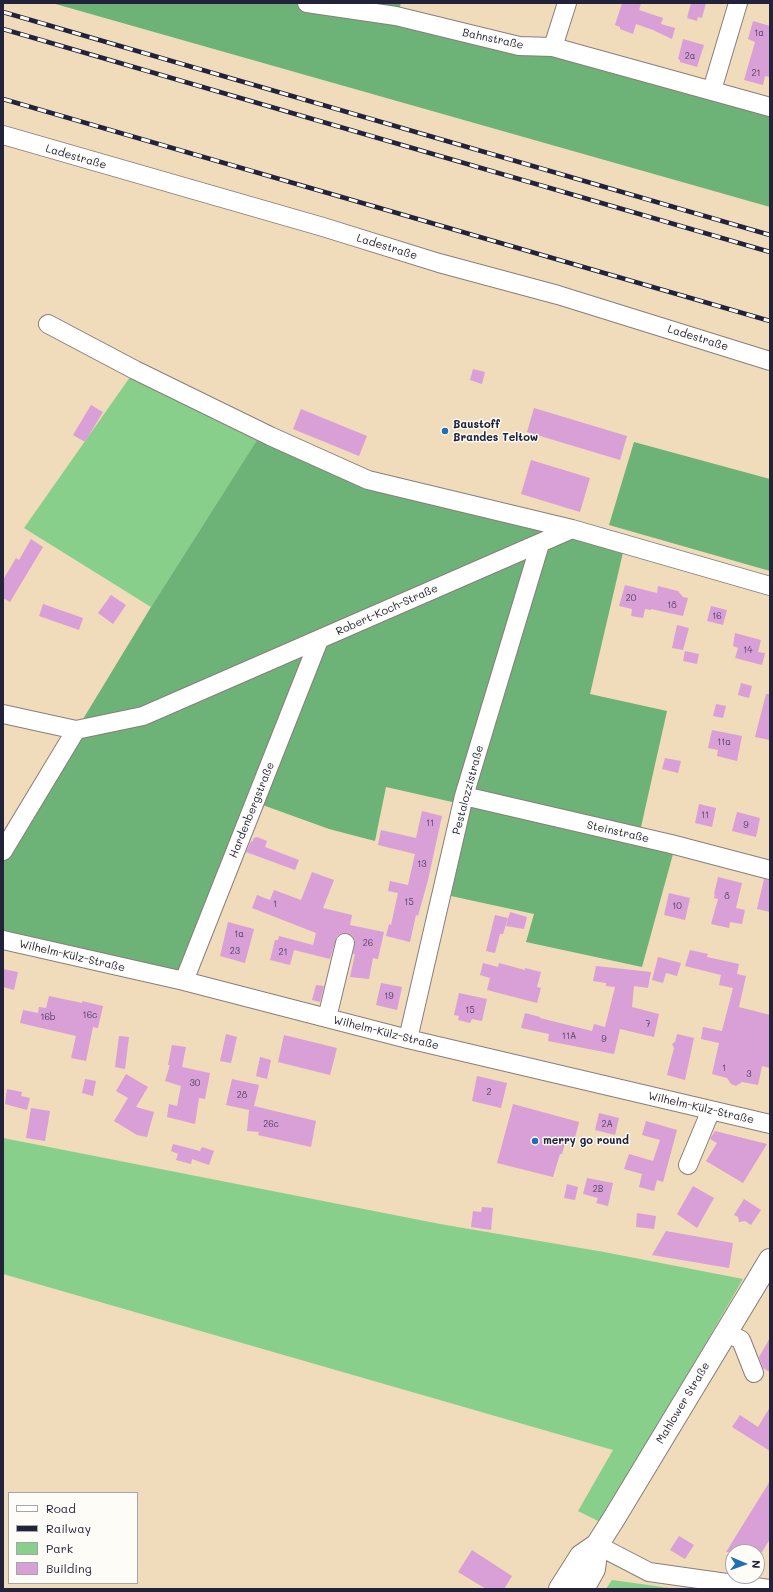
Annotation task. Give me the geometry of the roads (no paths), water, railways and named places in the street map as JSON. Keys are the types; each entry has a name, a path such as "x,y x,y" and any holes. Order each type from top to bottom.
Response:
{"main road":[{"name":"Mahlower Straße","path":"583,1589 594,1569 597,1545 770,1260"},
{"name":"Mahlower Straße","path":"560,1589 581,1556 597,1545"}],"street":[{"name":"Bahnstraße","path":"307,3 399,10 518,46 553,47 770,107"},
{"path":"553,47 567,3"},
{"path":"712,90 738,3"},
{"name":"Ladestraße","path":"3,135 323,227 439,263 558,296 770,361"},
{"path":"48,324 156,381 270,436 368,480 572,529 770,586"},
{"name":"Robert-Koch-Straße","path":"3,714 76,730 143,716 572,529"},
{"name":"Pestalozzistraße","path":"408,1039 464,796 540,544"},
{"name":"Hardenbergstraße","path":"184,981 319,640"},
{"path":"3,851 76,730"},
{"name":"Steinstraße","path":"464,796 671,844 770,870"},
{"name":"Wilhelm-Külz-Straße","path":"3,940 184,981 408,1039 770,1124"},
{"path":"327,1018 346,943"},
{"path":"688,1165 711,1110"},
{"path":"726,1332 741,1340 754,1373"},
{"path":"597,1545 649,1572 769,1589"}],"railway":[{"path":"3,12 770,235"},
{"path":"3,29 770,252"},
{"path":"3,99 770,321"}],"place":[{"name":"Baustoff Brandes Teltow","path":"445,431"},
{"name":"merry go round","path":"535,1141"}]}
